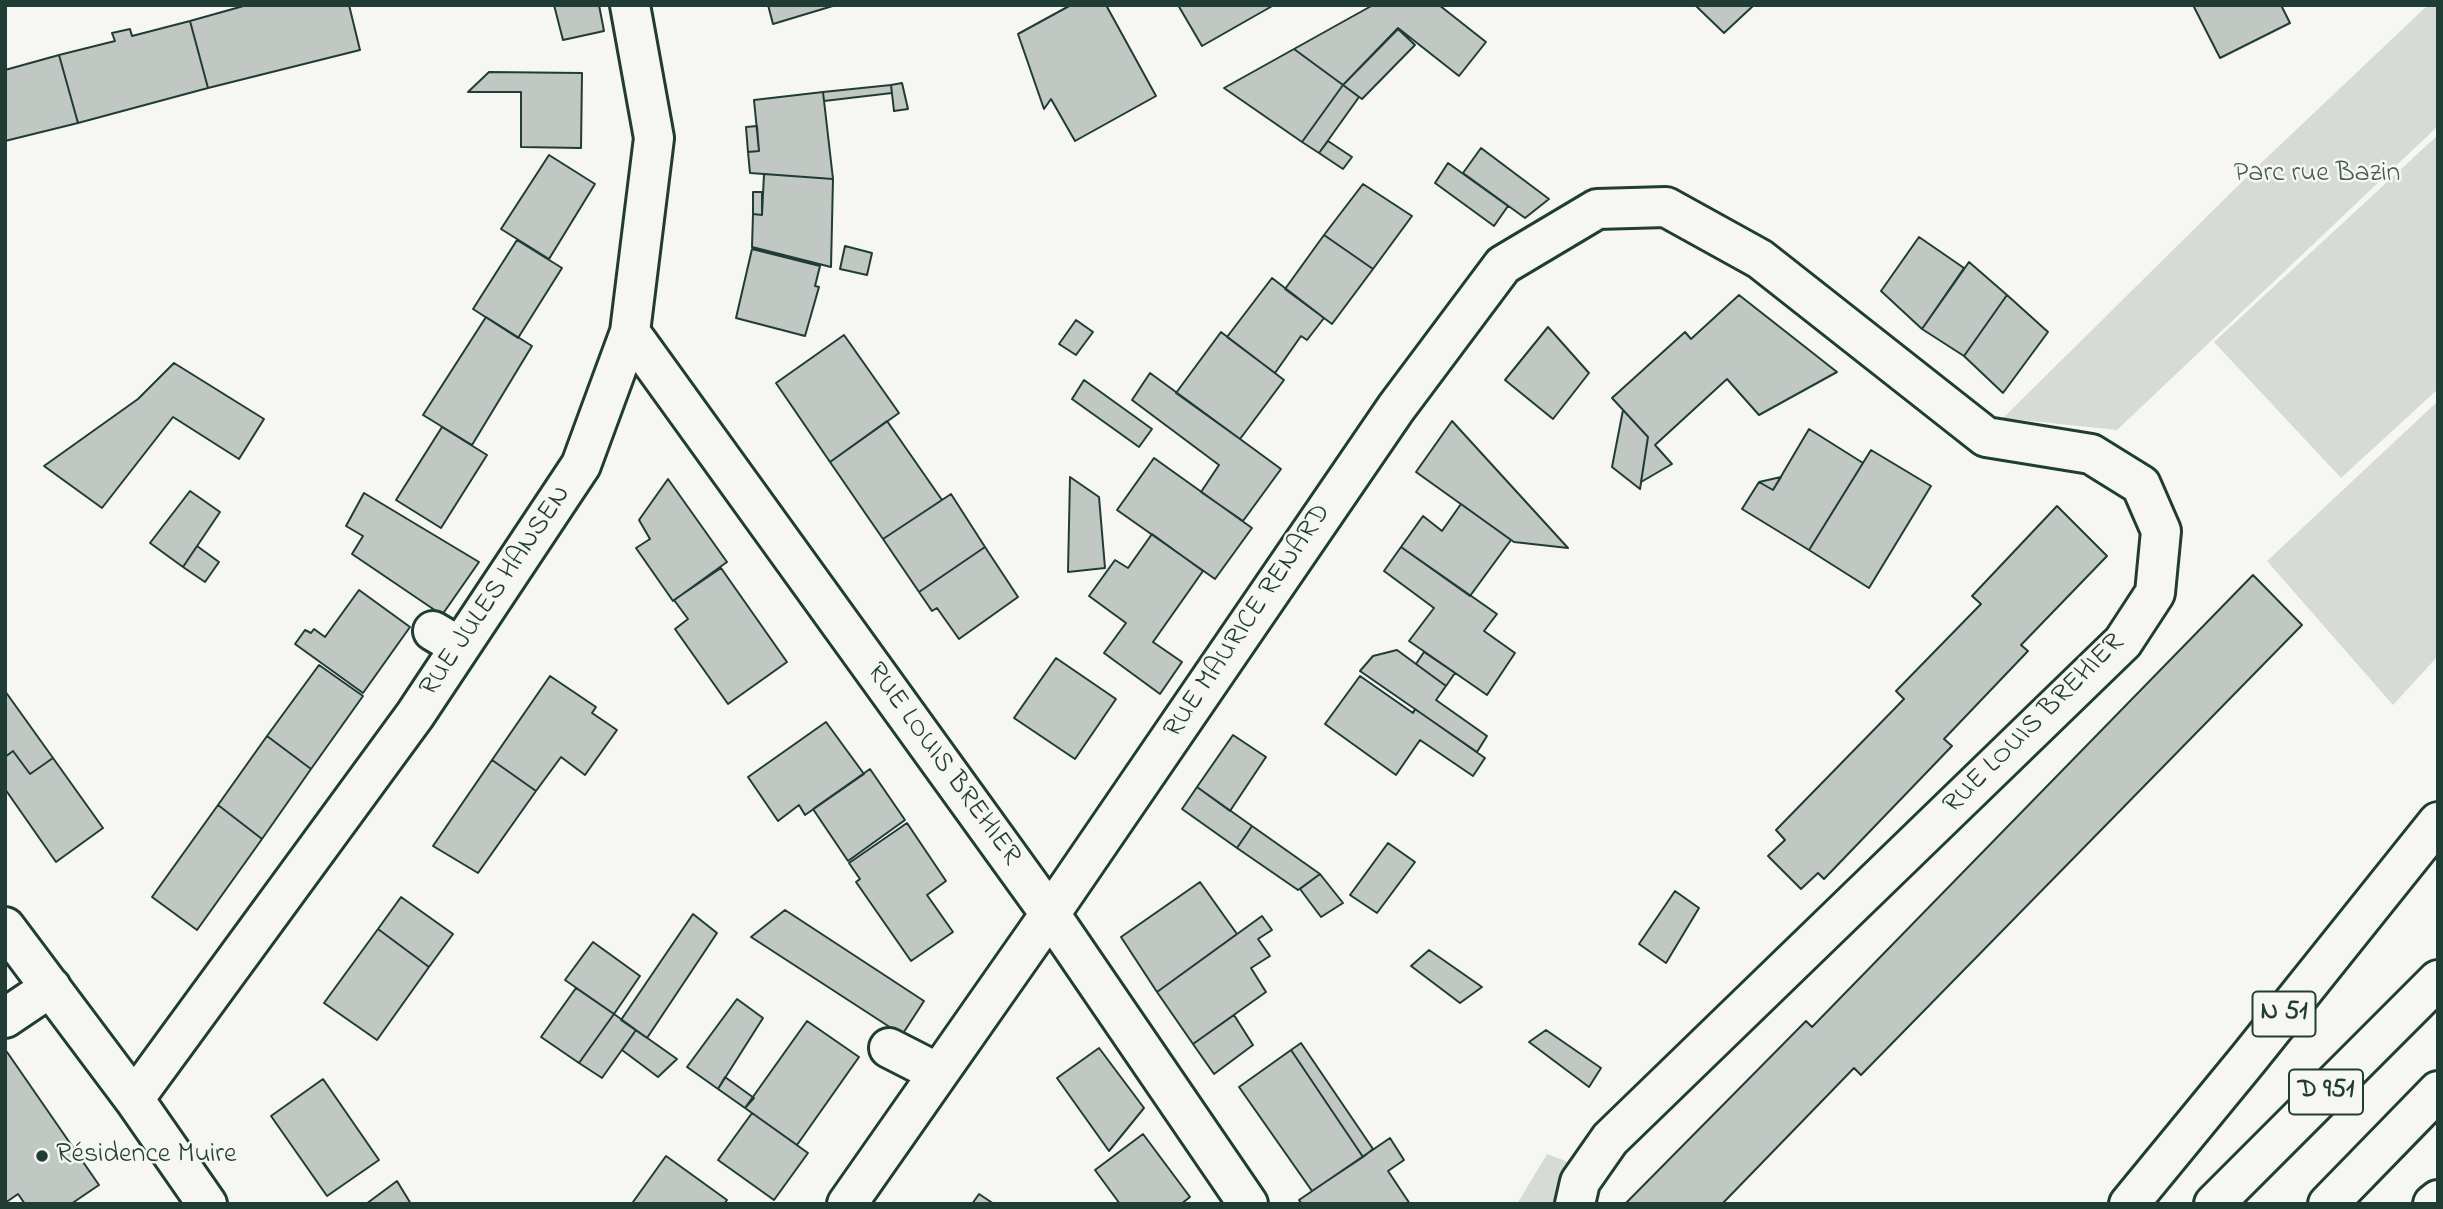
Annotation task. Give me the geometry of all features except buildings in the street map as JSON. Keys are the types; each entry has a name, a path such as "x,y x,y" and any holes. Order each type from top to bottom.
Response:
{"street":[{"name":"RUE JULES HANSEN","path":"134,1099 415,715 447,639 581,465 630,331 654,138 630,5"},
{"name":"RUE LOUIS BREHIER","path":"1575,1204 1580,1182 1610,1139 2123,642 2155,593 2161,531 2141,485 2091,454 1986,437 1760,259 1665,207 1597,209"},
{"name":"RUE MAURICE RENARD","path":"847,1204 1050,914 1396,408 1503,265 1597,209"},
{"name":"RUE LOUIS BREHIER","path":"630,331 1050,914 1248,1204"},
{"name":"N 51","path":"2129,1204 2438,822"},
{"path":"5,927 134,1099 207,1204"},
{"name":"D 951","path":"2214,1204 2438,980"},
{"path":"5,1018 51,987"},
{"path":"889,1048 938,1073"},
{"name":"D 951","path":"2328,1204 2438,1091"},
{"path":"2432,1204 2438,1200"}],"green space":[{"name":"Parc rue Bazin","path":"2428,5 2438,5 2438,126 2117,430 2003,418 2260,164"},
{"path":"2438,135 2438,389 2341,478 2214,342"},
{"path":"2438,401 2438,656 2393,705 2267,561"},
{"path":"1547,1154 1576,1165 1567,1204 1517,1204"}],"place":[{"name":"Résidence Muire","path":"42,1156"}]}
